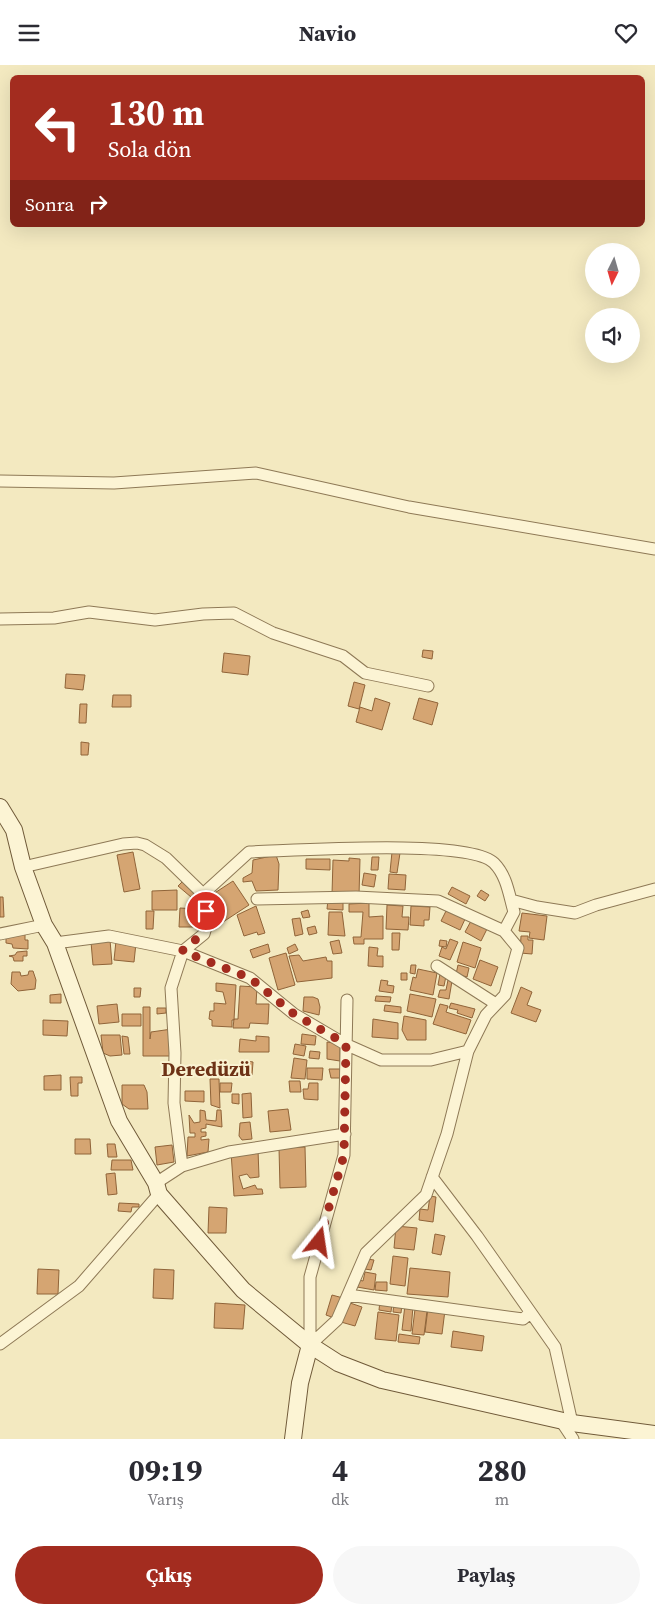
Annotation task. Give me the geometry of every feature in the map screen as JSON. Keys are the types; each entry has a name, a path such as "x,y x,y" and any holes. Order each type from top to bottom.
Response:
{"street":[{"path":"0,481 114,483 256,473 409,507 655,549"},
{"path":"0,619 54,618 89,612 156,621 203,614 234,613 273,633 343,656 365,673 428,686"},
{"path":"0,807 14,830 23,867 44,925 55,943 119,1121 158,1189 243,1290 310,1345 338,1363 382,1380 568,1428 655,1434"},
{"path":"23,867 123,844 137,843 166,858 203,894 206,927 204,934 182,951 171,988 175,1053 174,1103 182,1166"},
{"path":"203,894 250,852 419,849 454,851 483,856 493,862 503,876 514,912 504,931"},
{"path":"511,900 537,907 575,913 596,905 655,889"},
{"path":"257,899 356,897 438,901 504,931 518,948 505,995 486,1015 468,1051 447,1135 426,1195 366,1253 337,1321 310,1345"},
{"path":"0,934 44,925"},
{"path":"55,943 109,936 182,951 250,978 294,1014 346,1044 381,1060 431,1060 468,1051"},
{"path":"437,966 496,1004"},
{"path":"293,1439 300,1383 310,1345 310,1277 344,1155 347,999"},
{"path":"0,1344 79,1286 158,1189 182,1166 229,1152 344,1134"},
{"path":"432,1177 477,1236 555,1347 568,1428"},
{"path":"348,1295 523,1319 530,1313"}],"building":[{"path":"423,650 433,651 432,659 422,657"},
{"path":"224,653 250,656 248,675 222,672"},
{"path":"66,674 85,675 83,690 65,688"},
{"path":"354,682 365,685 359,709 348,706"},
{"path":"113,695 131,695 131,707 112,707"},
{"path":"375,698 390,703 382,730 356,722 360,707 372,711"},
{"path":"419,698 438,703 432,725 413,719"},
{"path":"80,704 87,704 86,723 79,723"},
{"path":"81,742 89,743 88,755 81,755"},
{"path":"133,852 140,889 124,892 117,855"},
{"path":"392,852 400,853 397,873 390,872"},
{"path":"276,855 279,864 278,890 256,891 252,881 243,882 243,878 252,873 253,860"},
{"path":"372,857 379,857 378,870 371,870"},
{"path":"349,858 360,859 359,895 332,894 333,860 349,861"},
{"path":"306,859 330,859 330,870 306,869"},
{"path":"364,873 376,875 374,887 362,885"},
{"path":"389,874 406,875 405,890 388,889"},
{"path":"183,881 196,892 191,897 178,886"},
{"path":"233,881 249,905 223,922 207,898"},
{"path":"452,887 470,896 466,904 448,894"},
{"path":"177,890 177,910 152,910 152,891"},
{"path":"481,890 489,895 485,901 477,896"},
{"path":"0,897 3,897 4,917 0,917"},
{"path":"328,899 343,901 343,910 327,909"},
{"path":"369,903 369,917 383,916 383,939 364,939 364,944 354,944 353,937 361,937 363,912 349,912 349,904"},
{"path":"387,905 403,906 402,917 409,917 408,930 386,929"},
{"path":"256,906 265,933 258,935 257,932 244,936 237,915"},
{"path":"411,906 430,907 429,920 424,920 424,926 410,925"},
{"path":"180,908 197,909 197,927 179,927"},
{"path":"447,909 466,917 460,930 441,921"},
{"path":"308,910 310,917 303,918 301,912"},
{"path":"146,911 154,911 153,929 146,929"},
{"path":"329,912 342,912 345,936 328,935"},
{"path":"522,913 547,916 544,940 529,938 530,932 519,931"},
{"path":"300,918 303,934 295,936 292,919"},
{"path":"471,921 487,929 481,941 465,932"},
{"path":"315,926 317,933 309,935 307,928"},
{"path":"25,933 25,940 28,940 28,949 13,948 12,944 6,943 6,934"},
{"path":"392,933 400,933 399,950 392,950"},
{"path":"521,936 528,936 528,940 533,940 532,954 520,953"},
{"path":"450,939 458,942 450,960 439,956 442,947 446,949"},
{"path":"110,940 112,964 93,965 91,942"},
{"path":"339,940 342,953 333,954 330,942"},
{"path":"440,940 447,941 446,947 439,946"},
{"path":"116,941 136,943 134,962 114,960"},
{"path":"463,942 481,948 475,968 457,962"},
{"path":"268,944 270,952 253,958 250,950"},
{"path":"295,944 298,950 289,954 287,948"},
{"path":"369,947 378,948 377,956 383,956 383,967 368,966"},
{"path":"27,951 27,956 23,956 23,961 14,961 13,957 9,956 15,955 17,952"},
{"path":"286,953 295,985 278,990 269,958"},
{"path":"299,955 303,961 326,957 327,961 332,961 332,978 297,982 289,956"},
{"path":"480,960 498,967 491,986 473,979"},
{"path":"411,965 416,965 415,974 410,973"},
{"path":"458,965 469,968 467,977 456,974"},
{"path":"418,969 437,973 433,995 410,990 413,977 416,978"},
{"path":"29,971 33,971 36,980 35,989 18,991 11,984 12,972 20,972 21,976 28,975"},
{"path":"401,973 407,973 407,980 401,980"},
{"path":"440,974 446,976 444,986 438,985"},
{"path":"381,980 388,981 387,985 394,986 393,993 379,991"},
{"path":"448,980 452,981 449,999 438,997 440,990 446,990"},
{"path":"216,983 236,985 232,1027 212,1026 212,1020 209,1019 210,1011 214,1011 214,1003 226,1004 223,992 216,991"},
{"path":"240,986 257,987 256,1004 269,1004 268,1024 250,1023 249,1028 233,1028 234,1019 238,1019"},
{"path":"521,987 532,992 527,1005 541,1010 536,1022 511,1013"},
{"path":"134,988 141,988 140,997 134,997"},
{"path":"61,994 61,1003 50,1003 50,995"},
{"path":"410,994 436,999 432,1017 407,1011"},
{"path":"376,996 391,997 390,1002 375,1001"},
{"path":"304,997 318,999 319,1015 303,1011"},
{"path":"451,1003 475,1009 472,1018 457,1013 458,1010 449,1008"},
{"path":"117,1004 119,1022 99,1024 97,1006"},
{"path":"440,1004 448,1006 446,1012 471,1020 466,1034 433,1024"},
{"path":"385,1005 401,1007 401,1013 384,1011"},
{"path":"143,1007 150,1007 150,1039 151,1032 172,1029 172,1056 143,1056"},
{"path":"157,1008 166,1008 166,1013 157,1014"},
{"path":"122,1014 141,1014 141,1026 122,1026"},
{"path":"404,1016 426,1020 426,1040 407,1040 402,1030"},
{"path":"373,1019 398,1023 398,1039 372,1037"},
{"path":"43,1020 68,1021 67,1036 43,1035"},
{"path":"302,1034 316,1036 315,1045 301,1044"},
{"path":"101,1035 120,1035 122,1055 110,1056 103,1053"},
{"path":"122,1036 128,1037 130,1054 124,1054"},
{"path":"256,1036 269,1037 269,1052 239,1052 240,1039 256,1041"},
{"path":"327,1042 340,1044 340,1061 327,1059"},
{"path":"295,1044 306,1046 304,1056 293,1054"},
{"path":"310,1051 320,1052 319,1059 309,1058"},
{"path":"294,1058 307,1060 305,1079 291,1078"},
{"path":"247,1061 253,1062 252,1075 246,1074"},
{"path":"307,1068 323,1068 322,1080 307,1079"},
{"path":"329,1069 340,1069 340,1078 331,1078"},
{"path":"61,1075 61,1090 44,1090 44,1076"},
{"path":"70,1077 82,1077 82,1083 78,1083 78,1096 71,1096"},
{"path":"210,1079 219,1079 220,1108 211,1105"},
{"path":"289,1081 300,1081 301,1092 290,1092"},
{"path":"220,1083 232,1083 231,1092 220,1092"},
{"path":"309,1083 318,1083 318,1100 304,1099 303,1089 308,1089"},
{"path":"122,1085 144,1085 147,1092 148,1109 129,1109 122,1104"},
{"path":"185,1091 204,1091 204,1102 185,1101"},
{"path":"251,1093 252,1117 243,1118 242,1094"},
{"path":"232,1094 239,1094 239,1104 232,1103"},
{"path":"288,1109 291,1130 270,1132 268,1111"},
{"path":"200,1110 205,1111 206,1120 216,1121 217,1110 221,1110 222,1127 206,1124 206,1128 201,1129 201,1132 206,1132 206,1136 201,1137 201,1140 209,1139 208,1152 187,1156 188,1137 195,1137 195,1133 190,1133 189,1115 194,1123 200,1122"},
{"path":"250,1122 252,1139 242,1140 239,1136 240,1123"},
{"path":"75,1139 90,1139 91,1154 75,1154"},
{"path":"107,1144 115,1144 117,1157 108,1157"},
{"path":"172,1145 174,1162 157,1165 155,1147"},
{"path":"305,1147 306,1187 280,1188 279,1148"},
{"path":"258,1150 259,1177 250,1178 247,1174 239,1176 243,1189 255,1185 257,1189 262,1189 263,1194 234,1196 231,1152"},
{"path":"112,1160 131,1160 133,1170 111,1170"},
{"path":"115,1173 117,1194 108,1195 106,1174"},
{"path":"430,1196 436,1197 433,1222 419,1220 420,1209 428,1210"},
{"path":"119,1203 139,1204 139,1207 132,1207 131,1212 118,1211"},
{"path":"209,1207 227,1208 226,1233 208,1233"},
{"path":"396,1226 417,1228 414,1250 394,1248"},
{"path":"435,1234 445,1236 441,1255 432,1253"},
{"path":"393,1256 408,1258 405,1286 390,1284"},
{"path":"367,1259 374,1260 371,1270 365,1269"},
{"path":"410,1268 450,1272 448,1297 407,1294"},
{"path":"38,1269 59,1270 58,1294 37,1294"},
{"path":"154,1269 174,1270 173,1299 153,1298"},
{"path":"365,1272 376,1274 374,1290 357,1287 359,1280 363,1281"},
{"path":"376,1282 387,1282 387,1291 375,1290"},
{"path":"332,1295 343,1298 337,1319 326,1315"},
{"path":"380,1301 392,1303 391,1312 379,1310"},
{"path":"347,1302 362,1307 355,1326 341,1322"},
{"path":"215,1303 245,1305 243,1329 214,1328"},
{"path":"394,1303 402,1304 401,1313 393,1312"},
{"path":"405,1305 413,1306 411,1331 402,1330"},
{"path":"428,1308 445,1310 442,1334 425,1332"},
{"path":"415,1309 427,1311 424,1335 412,1334"},
{"path":"378,1312 399,1315 396,1341 375,1339"},
{"path":"453,1331 484,1336 482,1351 451,1347"},
{"path":"399,1334 420,1337 419,1344 398,1342"}],"district":[{"name":"Deredüzü","path":"206,1069"}],"route":[{"path":"206,911 204,934 192,941 182,951 250,978 294,1014 346,1044 344,1155 319,1242"}]}
